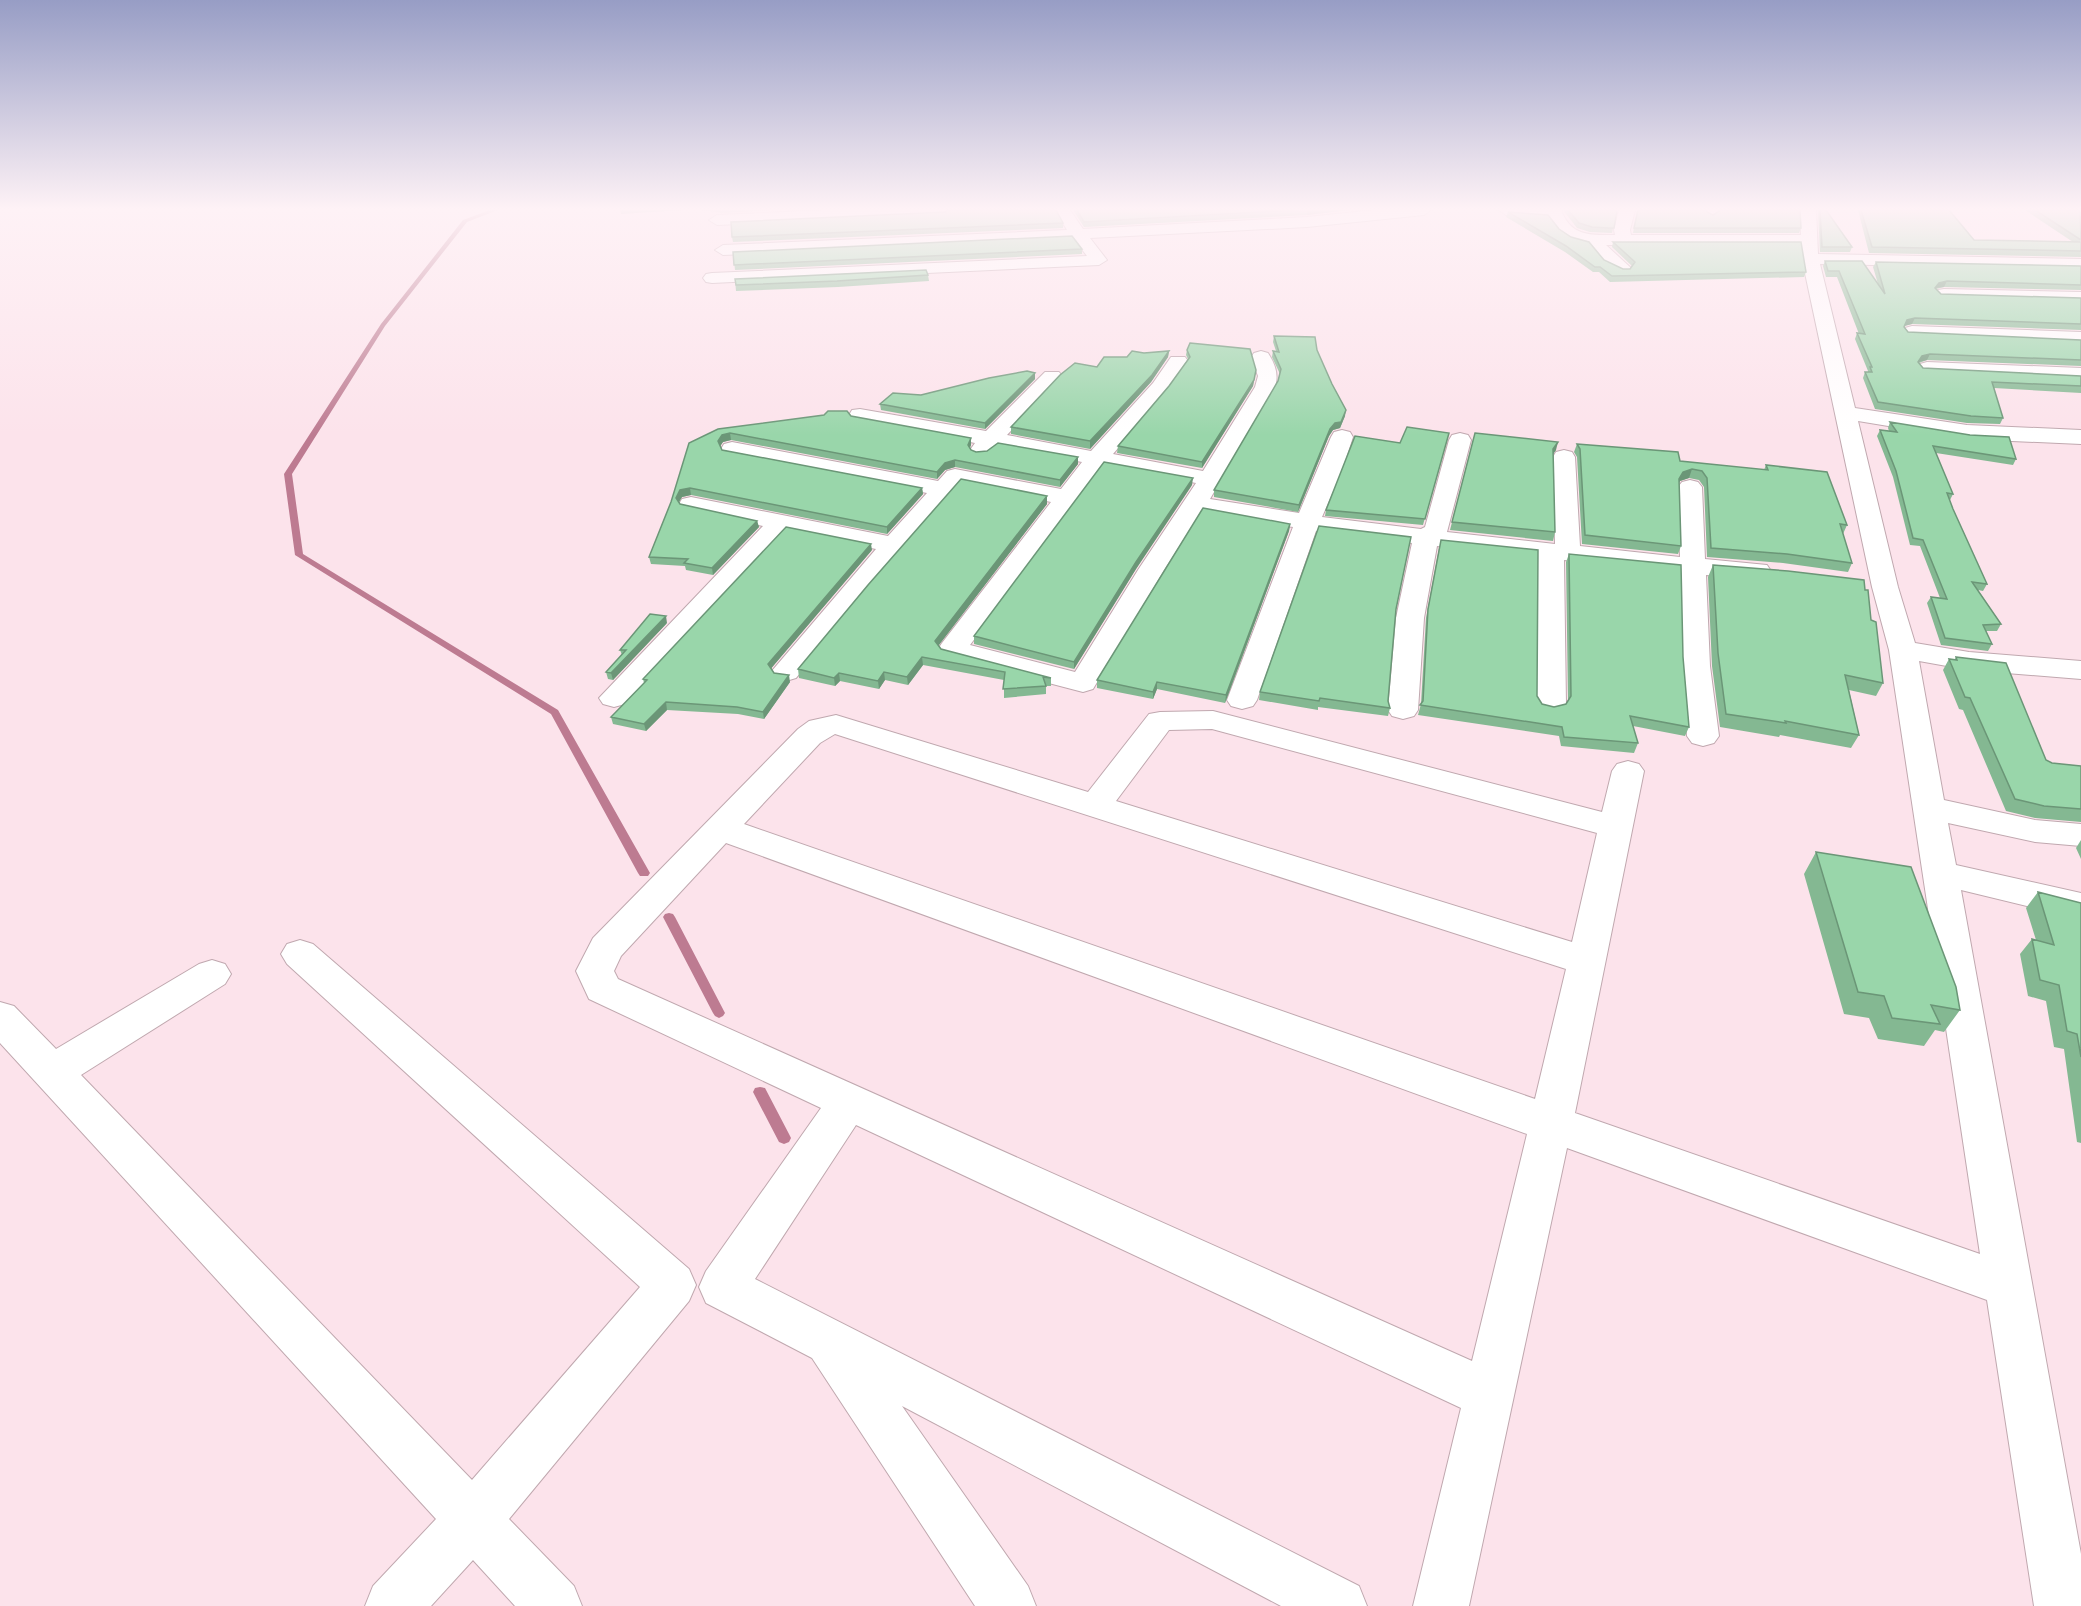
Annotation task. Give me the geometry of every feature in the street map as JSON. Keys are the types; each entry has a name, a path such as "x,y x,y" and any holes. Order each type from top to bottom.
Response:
{"street":[{"path":"1820,285 1846,413 1874,586 1903,650 2062,1606"},
{"path":"1944,294 2081,297"},
{"path":"1912,332 2081,338"},
{"path":"1178,361 1160,387 1098,457 952,649 1083,683 1143,587 1166,543 1195,504 1265,387 1268,376 1261,357"},
{"path":"1927,368 2081,374"},
{"path":"786,672 894,544 1052,376"},
{"path":"1846,413 1967,432 2081,436"},
{"path":"860,415 1210,479"},
{"path":"1242,700 1273,607 1306,524 1334,466 1342,437"},
{"path":"1402,710 1410,618 1426,537 1436,530 1460,440"},
{"path":"732,449 949,483 1068,498"},
{"path":"1551,705 1564,457"},
{"path":"1690,487 1692,566 1702,736"},
{"path":"691,504 894,544"},
{"path":"1195,504 1306,524 1692,566 1783,573"},
{"path":"614,698 780,523"},
{"path":"1903,650 1969,661 2081,670"},
{"path":"1095,806 1160,721 1188,719 1213,720 1616,826"},
{"path":"1490,1395 603,989 595,971 606,948 719,828 809,736 820,728 836,724 1587,961"},
{"path":"1442,1606 1628,771"},
{"path":"1928,807 2035,831 2081,835"},
{"path":"719,828 2008,1286"},
{"path":"1939,873 2081,906"},
{"path":"300,954 672,1285 472,1521 393,1606"},
{"path":"52,1072 212,974"},
{"path":"0,1017 554,1606"},
{"path":"849,1101 723,1287 1340,1606"},
{"path":"829,1342 1008,1606"}],"building":[{"path":"1845,285 1879,285 1885,294 1882,285 1937,285 1935,288 1941,294 2081,298 2081,324 1915,318 1907,320 1904,327 1908,332 2081,340 2081,360 1930,354 1922,356 1918,362 1923,368 2081,376 2081,386 1992,382 2003,418 1971,416 1878,402 1865,372 1872,372 1870,367 1872,367 1857,333 1865,334"},
{"path":"1274,336 1315,337 1317,350 1346,410 1341,422 1335,423 1330,429 1299,505 1214,490 1278,381 1281,369 1273,351 1279,352"},
{"path":"1190,343 1250,349 1256,370 1254,380 1202,462 1118,446 1169,386 1190,357 1187,350"},
{"path":"1132,351 1144,353 1169,351 1152,375 1090,441 1011,427 1060,375 1075,363 1097,367 1104,357 1127,357"},
{"path":"1027,371 1035,373 985,423 880,404 893,393 921,395"},
{"path":"828,411 847,411 851,416 971,438 968,445 976,452 987,451 998,443 1078,457 1060,480 955,460 945,463 937,472 730,433 722,435 718,441 722,450 922,488 887,527 690,488 680,490 676,498 680,504 757,521 712,568 684,563 688,559 649,557 671,502 689,443 718,429 824,415"},
{"path":"1890,422 1970,435 2009,437 2016,459 1933,446 1953,494 1947,493 1953,509 1987,584 1972,582 2001,624 1983,625 1992,644 1945,638 1931,597 1947,599 1923,540 1913,538 1896,471 1880,430 1897,432"},
{"path":"1407,427 1449,433 1425,519 1326,510 1355,436 1400,443"},
{"path":"1475,433 1558,442 1553,449 1555,532 1452,522"},
{"path":"1577,444 1678,452 1680,461 1768,470 1766,465 1827,472 1847,525 1840,524 1852,563 1787,554 1711,548 1707,478 1702,471 1692,469 1683,472 1679,479 1681,546 1585,535 1580,449"},
{"path":"1104,462 1193,478 1136,562 1074,662 974,636"},
{"path":"961,479 1047,496 935,641 941,649 1051,678 1043,677 1046,686 1003,689 1005,672 922,657 907,677 884,672 878,681 839,673 834,678 798,669 868,585"},
{"path":"1203,508 1290,524 1226,695 1157,682 1153,692 1097,680"},
{"path":"1319,526 1411,537 1396,609 1388,701 1390,708 1260,692"},
{"path":"786,527 871,544 768,664 774,673 789,675 763,712 737,707 666,702 644,724 611,717 647,680 643,679"},
{"path":"1441,540 1538,550 1537,696 1542,704 1554,707 1566,704 1571,696 1569,554 1681,565 1683,657 1689,727 1630,716 1638,743 1564,737 1562,727 1420,705 1423,701 1428,609"},
{"path":"1713,565 1864,580 1865,590 1868,590 1871,620 1876,622 1883,683 1845,675 1859,735 1785,721 1786,723 1726,714 1718,653"},
{"path":"650,614 666,616 611,673 606,672 626,650 620,650"},
{"path":"1956,657 2006,663 2046,760 2052,763 2081,766 2081,809 2044,806 2015,799 1970,698 1965,697 1949,659 1957,660"},
{"path":"1816,852 1911,867 1956,987 1960,1010 1931,1005 1940,1024 1892,1018 1884,996 1858,992"},
{"path":"2038,892 2081,903 2081,1057 2077,1034 2067,1031 2059,985 2040,980 2032,939 2054,945"}],"waterway":[{"path":"415,285 383,325 288,474 299,555 555,712 644,873"},
{"path":"669,917 719,1013"},
{"path":"760,1092 784,1138"}]}
